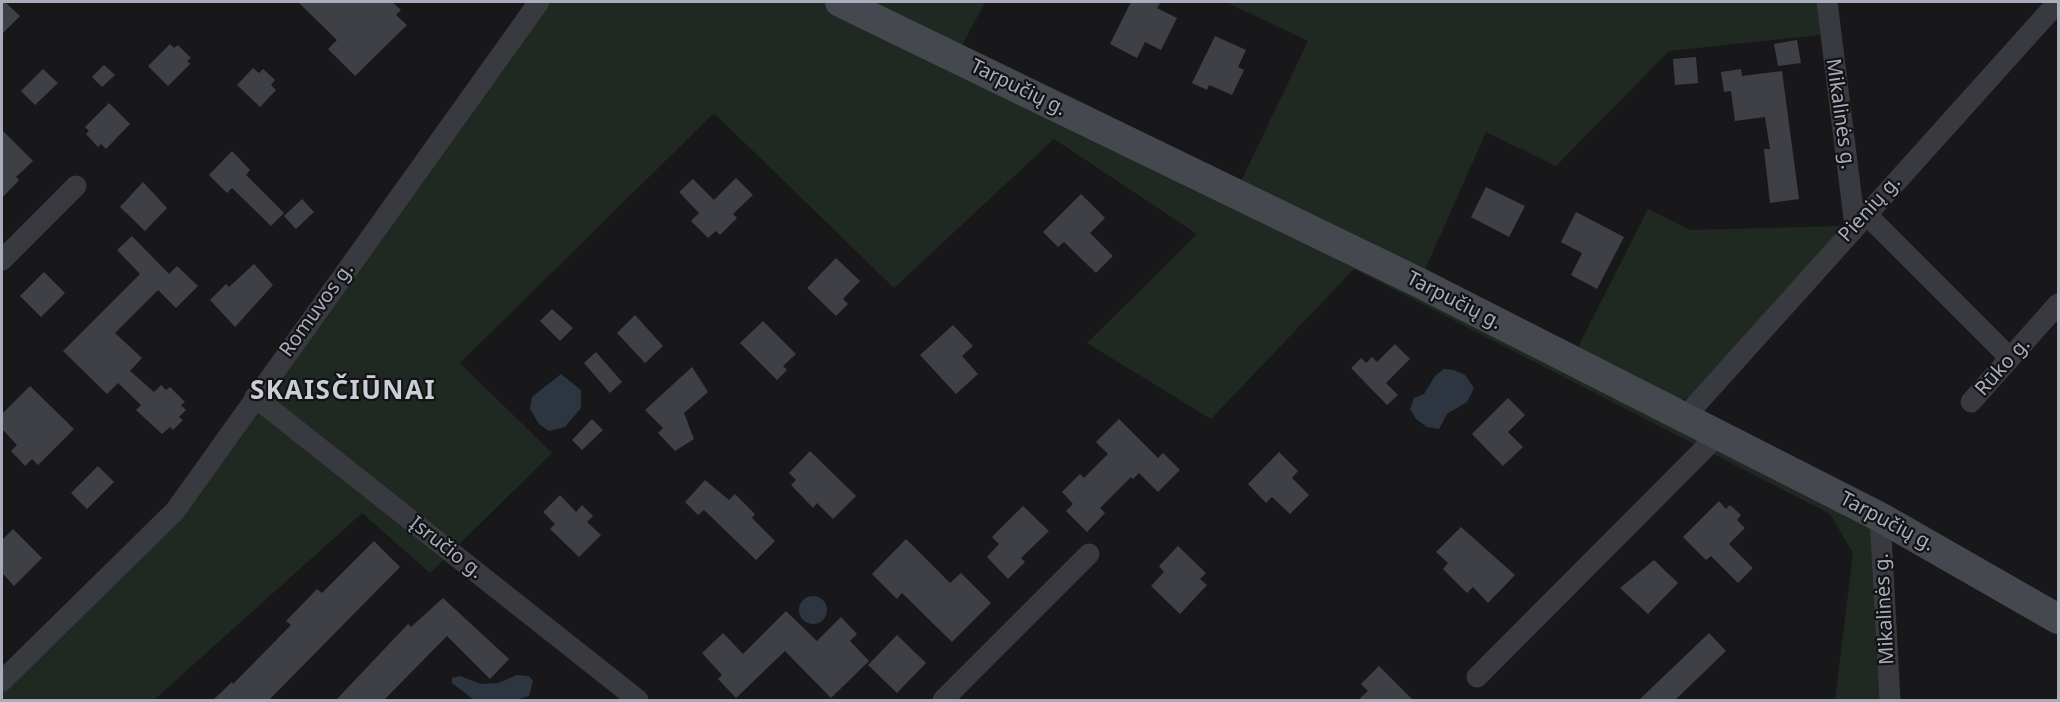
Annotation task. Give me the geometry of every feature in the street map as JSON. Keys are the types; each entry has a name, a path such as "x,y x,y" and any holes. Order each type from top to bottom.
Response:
{"main road":[{"name":"Tarpučių g.","path":"840,2 1247,197 1880,517 2058,619"}],"street":[{"name":"Romuvos g.","path":"2,681 175,512 539,2"},
{"name":"Mikalinės g.","path":"1827,2 1860,220"},
{"name":"Pienių g.","path":"1684,418 2058,2"},
{"path":"2,260 76,186"},
{"path":"1860,220 2010,358"},
{"name":"Rūko g.","path":"1971,402 2058,304"},
{"name":"Įsručio g.","path":"255,397 638,700"},
{"path":"1477,677 1718,435"},
{"name":"Mikalinės g.","path":"1880,517 1890,700"},
{"path":"943,700 1089,554"}],"shaded area":[{"path":"539,2 985,2 956,57 1236,192 1308,41 1226,2 1827,2 1829,34 1669,51 1556,166 1486,132 1423,274 1880,517 1890,700 1835,700 1853,553 1830,514 1354,269 1211,419 1087,343 1197,234 1054,139 894,288 714,113 460,363 552,453 430,573 362,513 154,700 2,700 2,681 175,511"},
{"path":"1648,209 1691,230 1842,226 1697,395 1677,401 1577,349"},
{"path":"1444,369 1465,375 1474,388 1467,402 1447,414 1439,429 1427,427 1416,419 1410,409 1414,398 1424,394 1435,376"},
{"path":"561,374 581,390 581,408 565,427 549,431 539,424 530,409 532,397"},
{"path":"813,596 823,600 827,610 823,620 813,624 803,620 799,610 803,600"},
{"path":"517,675 529,676 533,681 529,696 516,700 474,700 452,683 452,678 460,676 481,684 498,683"}],"building":[{"path":"2,2 5,2 20,16 2,34"},
{"path":"298,2 392,2 401,10 396,15 407,25 355,76 328,49 337,40"},
{"path":"1131,2 1161,2 1157,8 1177,18 1161,50 1145,42 1137,58 1110,44"},
{"path":"1215,36 1246,50 1238,67 1244,70 1232,95 1209,85 1207,90 1192,83"},
{"path":"1797,40 1801,63 1778,66 1774,44"},
{"path":"170,44 174,48 178,45 191,58 187,61 190,64 168,86 148,66"},
{"path":"1696,57 1698,83 1675,85 1673,59"},
{"path":"104,65 115,75 102,87 92,77"},
{"path":"253,68 259,73 263,69 275,80 271,85 276,90 260,107 237,85"},
{"path":"43,69 58,83 35,105 21,91"},
{"path":"1741,69 1742,76 1782,71 1799,199 1770,203 1764,149 1770,149 1765,117 1735,121 1731,91 1724,92 1721,72"},
{"path":"109,103 130,124 106,149 101,144 98,147 86,134 89,131 85,127"},
{"path":"2,130 33,161 16,177 19,180 2,198"},
{"path":"232,151 250,170 246,175 284,213 271,226 232,188 227,193 209,175"},
{"path":"736,178 753,195 733,214 737,218 720,235 716,231 708,238 691,221 699,213 679,192 693,179 714,200"},
{"path":"143,182 167,208 145,231 120,207"},
{"path":"1486,187 1525,206 1509,237 1471,217"},
{"path":"1081,194 1105,218 1090,233 1113,256 1096,273 1064,242 1058,247 1043,232"},
{"path":"302,199 314,212 296,229 284,216"},
{"path":"1576,212 1624,237 1597,289 1571,275 1582,253 1561,242"},
{"path":"132,236 169,274 177,266 198,286 176,308 158,290 115,333 142,358 130,371 154,392 161,385 166,390 170,387 185,402 181,405 186,410 179,417 183,420 173,430 170,427 162,434 136,410 141,405 118,383 107,394 63,351 140,274 117,250"},
{"path":"836,258 860,281 843,299 848,304 836,316 807,288"},
{"path":"254,264 273,285 235,327 210,300 226,284 229,287"},
{"path":"44,272 65,293 41,317 20,296"},
{"path":"552,309 573,328 560,341 540,321"},
{"path":"635,315 663,346 645,363 617,333"},
{"path":"763,321 796,354 783,366 787,370 777,380 740,343"},
{"path":"953,325 973,346 962,356 978,374 956,394 920,355"},
{"path":"1395,344 1410,359 1386,383 1398,395 1387,405 1351,368 1361,358 1366,363 1372,357 1377,362"},
{"path":"596,352 622,382 610,393 584,363"},
{"path":"692,367 708,392 684,413 694,439 675,451 658,433 663,428 645,410"},
{"path":"30,386 74,429 38,465 32,459 25,466 11,451 17,445 2,429 2,414"},
{"path":"1508,398 1525,415 1508,432 1523,447 1503,466 1472,434"},
{"path":"592,419 603,430 582,450 572,440"},
{"path":"1119,419 1158,458 1163,453 1180,470 1158,492 1139,473 1133,479 1131,477 1100,508 1105,513 1087,532 1066,511 1073,504 1062,492 1080,474 1084,478 1108,454 1096,442"},
{"path":"810,451 856,496 833,519 817,503 813,508 791,485 796,480 789,473"},
{"path":"1279,452 1298,471 1292,478 1309,495 1290,514 1272,497 1266,503 1248,484"},
{"path":"98,466 114,482 87,509 71,493"},
{"path":"705,480 729,500 735,494 755,514 752,518 775,541 756,560 704,510 698,515 685,502"},
{"path":"560,495 576,512 582,505 593,516 587,522 601,535 579,557 550,529 555,524 543,512"},
{"path":"1719,501 1726,509 1730,505 1741,515 1737,520 1745,528 1729,544 1753,568 1738,583 1711,556 1706,560 1683,537"},
{"path":"1023,506 1049,531 1021,558 1025,562 1008,579 987,557 999,544 992,537"},
{"path":"1461,527 1515,575 1488,603 1473,587 1467,593 1443,569 1448,563 1436,552"},
{"path":"13,529 42,558 14,586 2,573 2,540"},
{"path":"906,539 950,583 961,573 991,603 952,642 902,593 897,599 872,574"},
{"path":"374,541 400,567 269,700 213,700 232,682 233,684 291,625 286,621 317,589 322,593"},
{"path":"1178,546 1206,573 1200,579 1207,585 1180,614 1151,586 1164,572 1159,566"},
{"path":"1654,560 1678,583 1648,614 1620,588"},
{"path":"443,598 509,659 490,679 447,636 384,700 336,700 408,624 411,627"},
{"path":"786,611 817,641 841,617 857,634 850,641 869,661 831,698 785,651 736,698 718,679 722,675 702,653 723,633 743,654"},
{"path":"1709,633 1726,651 1675,700 1639,700"},
{"path":"897,635 926,663 897,693 868,665"},
{"path":"1379,666 1413,700 1358,700 1368,691 1361,684"}],"district":[{"name":"SKAISČIŪNAI","path":"343,392"}]}
